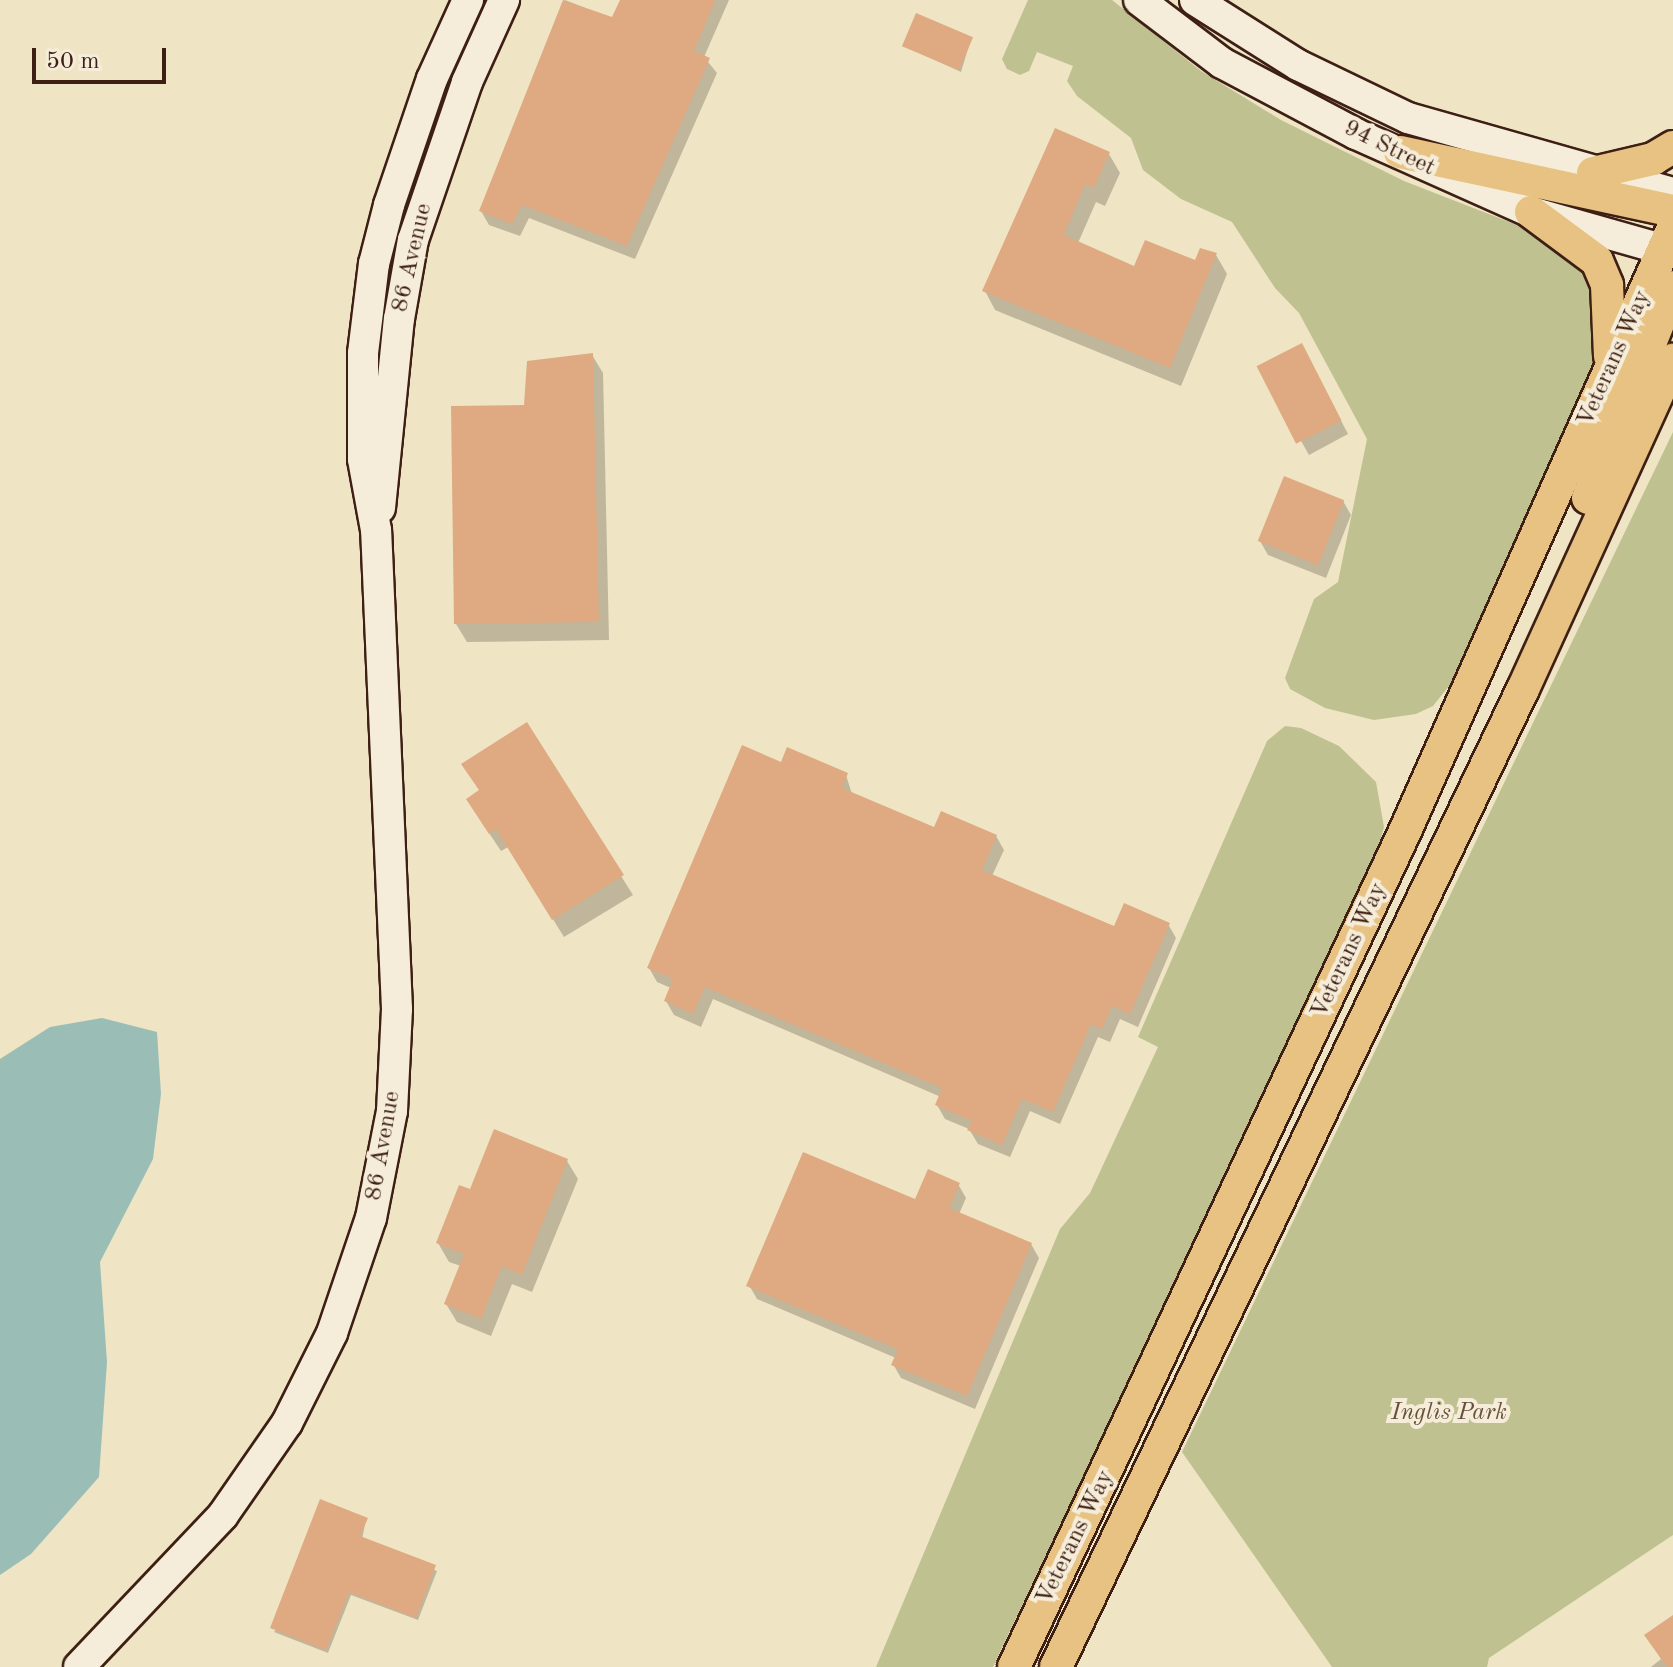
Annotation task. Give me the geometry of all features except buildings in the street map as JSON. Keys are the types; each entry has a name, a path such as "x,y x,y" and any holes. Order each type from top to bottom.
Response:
{"main road":[{"path":"1593,173 1653,159 1673,147"},
{"path":"1400,152 1673,211"},
{"path":"1531,212 1597,261 1607,285 1613,330 1608,375"},
{"name":"Veterans Way","path":"1014,1667 1399,843 1670,243"},
{"path":"1523,689 1526,652 1673,287"},
{"name":"Veterans Way","path":"1056,1667 1523,689 1672,363"}],"street":[{"name":"86 Avenue","path":"79,1667 223,1515 287,1423 332,1333 371,1218 392,1111 397,1051 376,530 362,429 363,353 372,277 411,138 468,0"},
{"name":"86 Avenue","path":"376,530 399,319 413,240 467,82 504,0"},
{"name":"94 Street","path":"1139,0 1222,63 1356,134 1531,212 1670,243"},
{"name":"94 Street","path":"1195,0 1298,65 1408,118 1593,173 1673,193"}],"green space":[{"path":"1028,0 1112,0 1201,71 1281,120 1404,181 1558,241 1588,275 1598,300 1600,345 1593,371 1457,676 1433,706 1416,714 1374,720 1325,708 1290,689 1285,678 1314,599 1338,582 1367,439 1299,313 1275,288 1232,222 1181,199 1143,170 1131,138 1077,96 1067,81 1073,66 1037,52 1029,71 1020,75 1007,69 1002,59"},
{"name":"Inglis Park","path":"1673,432 1673,1535 1489,1658 1487,1667 1332,1667 1182,1452"},
{"path":"1285,726 1301,728 1339,746 1376,782 1384,827 1375,859 993,1667 876,1667 1060,1229 1090,1193 1158,1047 1138,1037 1267,741"}],"water":[{"path":"102,1018 157,1032 161,1094 153,1159 100,1262 107,1362 99,1477 31,1554 0,1575 0,1059 50,1027"}]}
